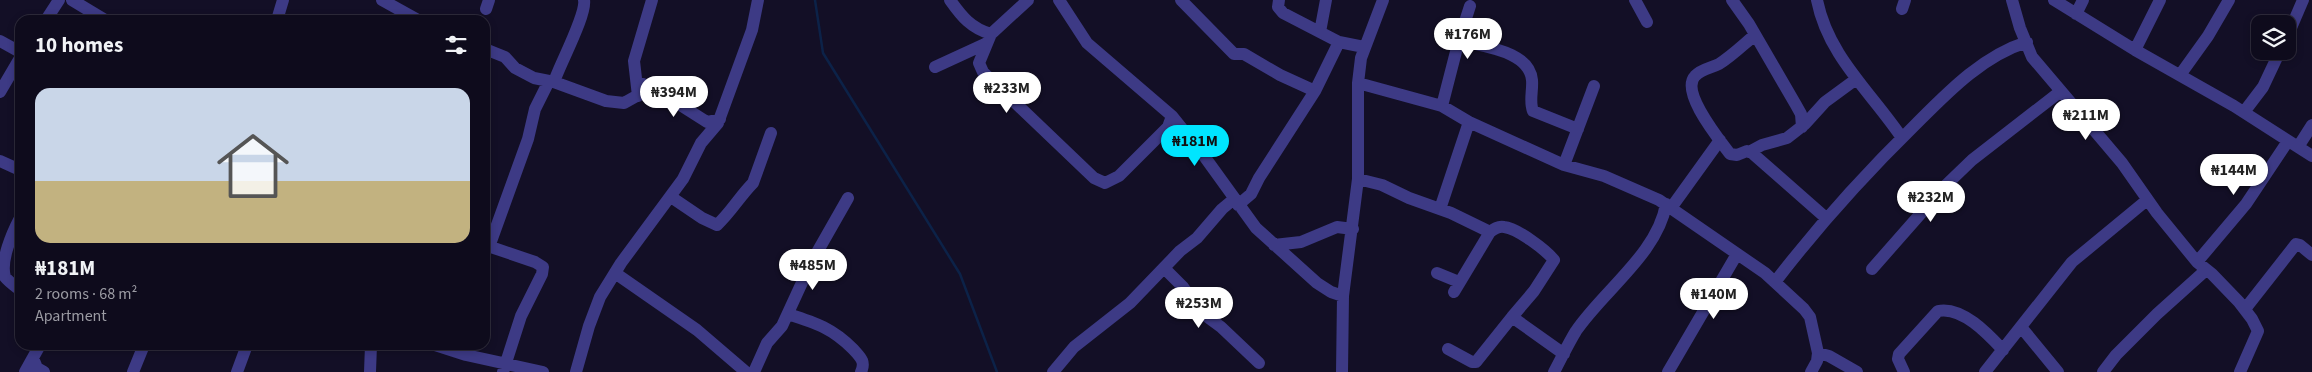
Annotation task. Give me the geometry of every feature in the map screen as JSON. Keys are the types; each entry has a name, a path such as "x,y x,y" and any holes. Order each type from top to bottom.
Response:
{"street":[{"path":"49,15 59,0"},
{"path":"72,0 97,15"},
{"path":"278,15 283,0"},
{"path":"490,238 528,139 535,110 560,65 584,10 584,0"},
{"path":"638,96 634,62 652,0"},
{"path":"576,372 595,308 615,273 683,179 708,128 720,119 752,30 758,0"},
{"path":"950,0 962,17 988,39"},
{"path":"935,67 988,39 1028,0"},
{"path":"1181,0 1234,54 1244,54 1280,75 1315,91"},
{"path":"1278,0 1278,7 1282,13 1339,42 1364,47"},
{"path":"1320,32 1326,0"},
{"path":"1342,372 1343,296 1354,229 1358,179 1358,83 1364,47 1383,0"},
{"path":"1636,0 1647,22"},
{"path":"1732,0 1756,34 1801,114 1802,127"},
{"path":"1817,0 1826,32 1855,80 1902,138"},
{"path":"2012,0 2020,28 2032,57 2122,163 2146,200 2201,266 2245,309 2258,331 2240,372"},
{"path":"2054,0 2135,50 2244,112 2312,156"},
{"path":"2076,14 2083,0"},
{"path":"2135,50 2160,0"},
{"path":"2180,75 2208,36 2229,0"},
{"path":"2296,16 2303,0"},
{"path":"387,2 409,15"},
{"path":"1065,3 1087,43 1173,123 1204,156 1256,228 1317,283 1331,292 1343,296"},
{"path":"1442,106 1470,6"},
{"path":"1756,34 1718,64 1695,76 1691,82 1690,91 1696,104 1732,155 1749,152 1787,138 1802,127 1825,102 1855,80"},
{"path":"988,39 978,63 983,72 1094,178 1100,181 1105,183 1119,176 1173,123"},
{"path":"1459,40 1513,56 1524,62 1530,71 1532,80 1531,107 1533,111 1578,129"},
{"path":"0,41 15,49"},
{"path":"1053,372 1074,346 1130,304 1180,251 1197,238 1222,209 1254,189 1259,178 1315,91 1339,42"},
{"path":"1775,282 1826,218 1952,88 2008,48 2027,42"},
{"path":"490,51 505,57 515,68 534,78 552,82 606,101 616,103 630,101 649,89"},
{"path":"2244,112 2263,87 2276,60"},
{"path":"0,92 15,66"},
{"path":"636,78 649,89 663,94 708,128"},
{"path":"1358,83 1442,106 1469,122 1564,165 1604,176 1639,190 1672,209 1775,282 1810,317 1818,353 1817,361 1811,372"},
{"path":"1564,165 1594,86"},
{"path":"1872,269 1945,186 1972,160 2061,91"},
{"path":"1440,209 1469,122"},
{"path":"2102,372 2201,266 2293,144 2312,125"},
{"path":"671,197 702,218 717,225 729,215 746,188 753,183 771,133"},
{"path":"1554,372 1576,331 1651,241 1720,140"},
{"path":"1749,152 1826,218"},
{"path":"0,161 15,168"},
{"path":"1358,179 1382,185 1408,198 1440,209 1490,232"},
{"path":"754,372 767,343 782,326 811,263 848,198"},
{"path":"1985,372 2072,262 2146,200"},
{"path":"0,257 15,227"},
{"path":"1274,245 1301,242 1337,227 1354,229"},
{"path":"1437,273 1456,287 1490,232 1497,227 1507,227 1540,246 1554,260 1534,292 1512,316 1476,362 1472,362 1448,349"},
{"path":"6,244 2,272 6,279 15,286"},
{"path":"2245,309 2296,244 2300,244 2312,255"},
{"path":"490,247 535,262 543,267 542,274 521,316 503,367"},
{"path":"1668,372 1737,254"},
{"path":"1165,269 1183,287 1202,314 1221,327 1259,363"},
{"path":"615,273 697,330 746,372"},
{"path":"1897,370 1898,359 1903,349 1938,311 1942,310 1950,310 1974,323 2003,350"},
{"path":"788,314 819,324 838,334 862,358 864,366 861,372"},
{"path":"1512,316 1564,354"},
{"path":"2021,327 2058,372"},
{"path":"25,372 37,350"},
{"path":"133,372 142,350"},
{"path":"237,372 246,350"},
{"path":"370,372 371,350"},
{"path":"450,350 503,367 543,372"},
{"path":"1818,353 1829,356 1857,372"},
{"path":"33,358 38,368 44,372"}],"waterway":[{"path":"815,0 823,53 960,274 997,372"}]}
